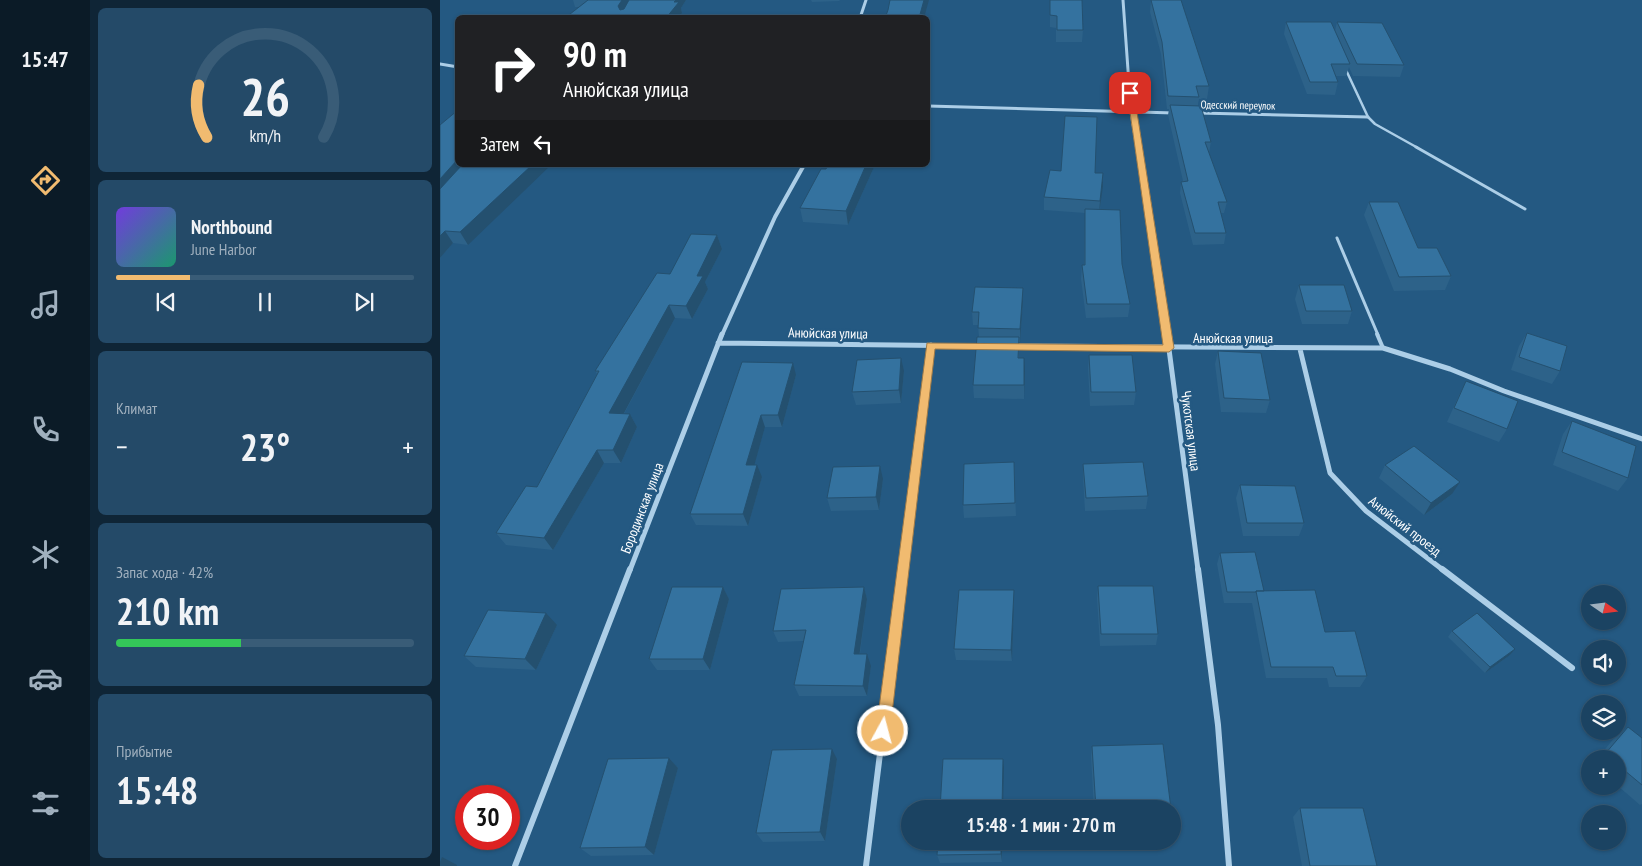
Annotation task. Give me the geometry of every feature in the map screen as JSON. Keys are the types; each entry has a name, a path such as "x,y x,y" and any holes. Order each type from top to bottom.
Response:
{"street":[{"path":"861,15 866,0"},
{"name":"Чукотская улица","path":"1123,0 1131,112 1169,348 1218,725 1229,866"},
{"path":"440,64 455,66"},
{"name":"Одесский переулок","path":"930,106 1180,113"},
{"name":"Одесский переулок","path":"1190,113 1368,117"},
{"name":"Бородинская улица","path":"515,866 718,343 776,217 803,167"},
{"name":"Анюйская улица","path":"718,343 990,346"},
{"path":"866,866 931,345"},
{"name":"Анюйская улица","path":"1010,346 1383,348 1450,369 1504,391 1642,439"},
{"name":"Анюйский проезд","path":"1300,349 1330,473 1366,511 1572,668"}],"lane":[{"path":"1345,68 1368,117 1375,124 1525,209"},
{"path":"1337,238 1383,348"}],"building":[{"path":"588,0 622,0 618,6 620,10 624,9 629,0 676,0 674,2 679,2 668,15 569,15"},
{"path":"890,0 924,0 920,15 886,15"},
{"path":"1050,0 1082,0 1083,30 1057,30 1057,16 1050,15"},
{"path":"1151,0 1181,0 1209,86 1196,86 1199,97 1168,96 1162,42"},
{"path":"1286,22 1331,22 1350,64 1331,64 1338,82 1310,82"},
{"path":"1337,22 1382,23 1404,65 1357,64"},
{"path":"1170,105 1201,106 1211,142 1205,142 1227,202 1218,202 1226,233 1195,233 1181,182 1188,181"},
{"path":"455,112 455,162 440,179 440,125"},
{"path":"1065,116 1097,117 1095,173 1103,173 1100,201 1044,197 1050,170 1061,171"},
{"path":"460,167 530,167 460,232 445,231 440,236 440,189"},
{"path":"827,167 865,167 846,211 800,208 821,169 826,169"},
{"path":"1369,202 1398,202 1418,248 1437,248 1451,276 1399,277"},
{"path":"1085,209 1120,210 1122,264 1130,304 1087,304 1082,265 1085,265"},
{"path":"691,234 717,235 697,276 703,276 686,306 669,305 609,413 630,414 613,450 597,450 544,538 496,533 526,486 537,487 599,371 595,371 657,273 670,274"},
{"path":"1299,285 1344,285 1352,311 1306,311"},
{"path":"975,287 1023,288 1020,329 978,328 979,312 972,312"},
{"path":"1527,333 1567,346 1560,371 1519,357"},
{"path":"977,337 1019,337 1018,358 1024,358 1024,385 973,385"},
{"path":"1218,351 1261,353 1270,400 1224,398"},
{"path":"1089,355 1132,355 1136,392 1091,392"},
{"path":"901,358 899,390 852,392 857,360"},
{"path":"742,362 793,363 778,415 761,415 746,465 757,465 743,514 690,514"},
{"path":"1466,381 1518,401 1507,429 1454,408"},
{"path":"1572,421 1636,446 1628,478 1562,452"},
{"path":"1414,446 1460,482 1431,503 1385,465"},
{"path":"1014,462 1015,503 963,505 964,464"},
{"path":"1143,462 1148,496 1086,498 1083,464"},
{"path":"880,466 876,497 827,498 833,467"},
{"path":"1240,485 1295,486 1304,523 1247,523"},
{"path":"1255,552 1264,591 1227,592 1220,553"},
{"path":"1098,586 1153,586 1158,634 1101,634"},
{"path":"672,587 723,587 703,659 649,659"},
{"path":"864,587 854,654 867,654 863,686 794,685 806,630 773,631 781,589"},
{"path":"959,590 1014,590 1011,650 954,649"},
{"path":"1315,590 1325,632 1355,631 1367,676 1336,676 1333,667 1271,667 1256,591"},
{"path":"488,610 546,613 525,659 464,656"},
{"path":"1477,613 1515,649 1490,667 1452,631"},
{"path":"1628,727 1642,738 1642,785 1626,772 1626,750 1608,750 1617,740 1626,740 1626,729"},
{"path":"1163,744 1170,800 1095,800 1092,746"},
{"path":"832,749 820,832 756,833 772,750"},
{"path":"669,758 645,847 580,848 608,759"},
{"path":"943,759 1003,759 1002,800 941,800"},
{"path":"1300,808 1363,808 1377,866 1310,866"},
{"path":"937,850 1001,850 1001,854 937,855"}],"route":[{"path":"883,731 931,345 1169,348 1131,112 1130,93"}]}
